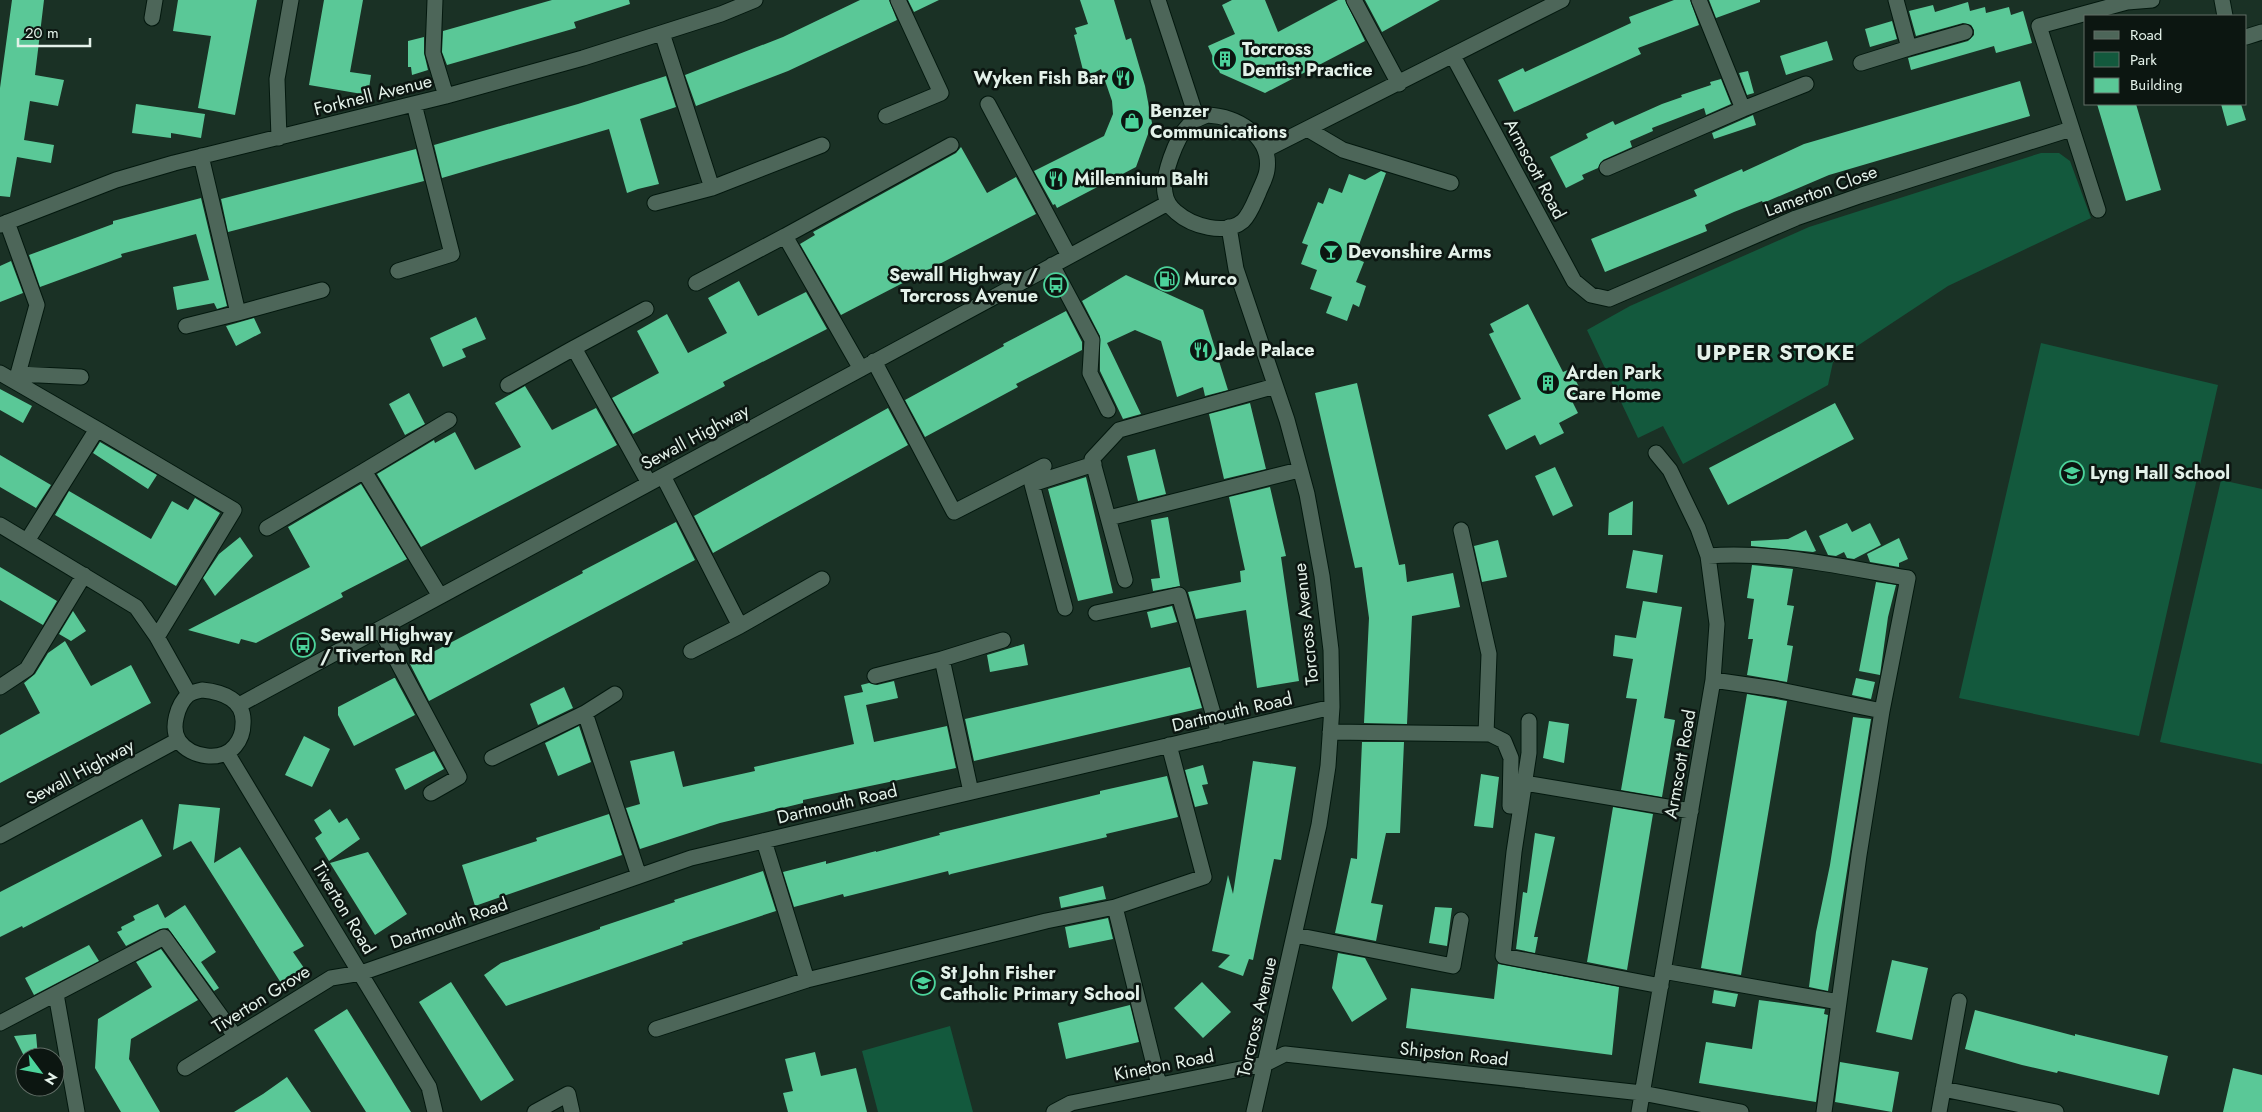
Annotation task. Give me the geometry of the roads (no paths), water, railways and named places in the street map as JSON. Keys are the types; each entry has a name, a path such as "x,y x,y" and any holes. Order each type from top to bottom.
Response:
{"street":[{"path":"152,18 155,0"},
{"path":"279,138 277,79 291,0"},
{"path":"435,0 433,53 446,96"},
{"name":"Forknell Avenue","path":"3,223 116,180 201,156 446,96 582,58 662,33 729,5 755,0"},
{"path":"886,116 941,93 898,0"},
{"path":"1158,0 1197,118"},
{"path":"1354,0 1399,84"},
{"path":"1265,150 1309,130 1562,0"},
{"path":"1698,0 1743,109"},
{"path":"1896,0 1909,48"},
{"path":"2098,210 2039,26 2126,1 2152,0"},
{"path":"2222,0 2225,15"},
{"path":"1862,63 1965,32"},
{"path":"2247,37 2262,32"},
{"path":"662,33 712,188"},
{"name":"Armscott Road","path":"1453,56 1574,281 1591,295"},
{"path":"1606,168 1806,84"},
{"path":"398,272 452,254 414,104"},
{"path":"988,104 1069,256"},
{"path":"1207,115 1217,116 1240,124 1258,137 1265,150 1267,169 1251,208 1243,220 1230,227 1216,229 1202,225 1179,215 1168,203 1164,188 1177,142 1188,125 1197,118 1207,115"},
{"name":"Lamerton Close","path":"1591,295 1609,299 1616,298 1796,218 1862,194 2071,129"},
{"path":"1309,130 1343,150 1451,183"},
{"path":"696,283 951,145"},
{"path":"655,204 712,188 822,146"},
{"path":"201,156 238,313"},
{"name":"Sewall Highway","path":"239,705 1168,203"},
{"path":"3,223 36,305 18,374"},
{"name":"Torcross Avenue","path":"1230,227 1236,269 1275,386 1307,494 1322,576 1331,650 1332,707 1328,766 1319,825 1254,1112"},
{"path":"785,236 868,365 954,512 1044,466"},
{"path":"1052,265 1092,340 1090,374 1108,410"},
{"path":"186,326 322,290"},
{"path":"508,384 646,309"},
{"path":"574,348 649,483"},
{"path":"0,373 81,377"},
{"path":"0,373 234,510 157,638"},
{"path":"1126,580 1092,459 1119,430 1275,386"},
{"path":"267,528 449,420"},
{"path":"27,541 97,430"},
{"name":"Armscott Road","path":"1639,1112 1713,680 1717,624 1708,556 1698,528 1670,470 1656,453"},
{"path":"1065,608 1032,484 1094,464"},
{"path":"1109,518 1299,470"},
{"path":"364,471 440,596"},
{"path":"663,476 740,626"},
{"path":"0,525 136,607 157,638 189,694"},
{"path":"1461,530 1489,654 1486,734"},
{"path":"1708,556 1730,555 1795,558 1908,578 1882,711 1859,854 1824,1112"},
{"path":"0,687 27,670 84,575"},
{"path":"691,651 822,580"},
{"path":"1096,613 1179,595 1219,734"},
{"path":"380,629 459,777 431,793"},
{"path":"875,676 942,659 1003,640"},
{"path":"942,659 972,792"},
{"path":"1713,680 1775,689 1882,711"},
{"path":"202,690 214,691 228,696 239,705 244,717 243,728 236,744 227,754 213,757 204,756 192,751 178,740 175,728 176,717 181,704 189,694 202,690"},
{"path":"492,758 585,713 615,694"},
{"name":"Dartmouth Road","path":"361,973 691,858 1332,707"},
{"path":"585,713 639,876"},
{"path":"1529,721 1529,753 1514,852 1503,956 1839,1002"},
{"path":"1330,732 1486,734 1504,741 1511,758 1510,806"},
{"name":"Sewall Highway","path":"0,836 178,740"},
{"path":"656,1029 807,980 1046,921 1115,907 1204,877 1169,746"},
{"name":"Tiverton Road","path":"227,754 429,1087 436,1112"},
{"path":"1524,783 1691,811"},
{"path":"764,841 807,980"},
{"path":"1115,907 1159,1085"},
{"path":"1295,935 1453,966 1461,920"},
{"path":"0,1023 164,937 235,1036"},
{"name":"Tiverton Grove","path":"185,1068 330,978 361,973"},
{"path":"56,994 77,1112"},
{"path":"1939,1112 1959,1001"},
{"name":"Shipston Road","path":"1265,1064 1285,1054 1642,1093"},
{"name":"Kineton Road","path":"1054,1112 1071,1103 1265,1064"},
{"path":"1943,1088 2056,1112"},
{"path":"1642,1093 1741,1112"},
{"path":"535,1112 568,1094 572,1112"}],"place":[{"name":"Torcross Dentist Practice","path":"1225,59"},
{"name":"Wyken Fish Bar","path":"1123,78"},
{"name":"Benzer Communications","path":"1132,121"},
{"name":"Millennium Balti","path":"1056,179"},
{"name":"Devonshire Arms","path":"1331,252"},
{"name":"Murco","path":"1167,279"},
{"name":"Sewall Highway / Torcross Avenue","path":"1056,285"},
{"name":"Jade Palace","path":"1201,350"},
{"name":"Arden Park Care Home","path":"1548,383"},
{"name":"Lyng Hall School","path":"2072,473"},
{"name":"Sewall Highway / Tiverton Rd","path":"303,645"},
{"name":"St John Fisher Catholic Primary School","path":"923,983"}],"district":[{"name":"UPPER STOKE","path":"1776,352"}]}
